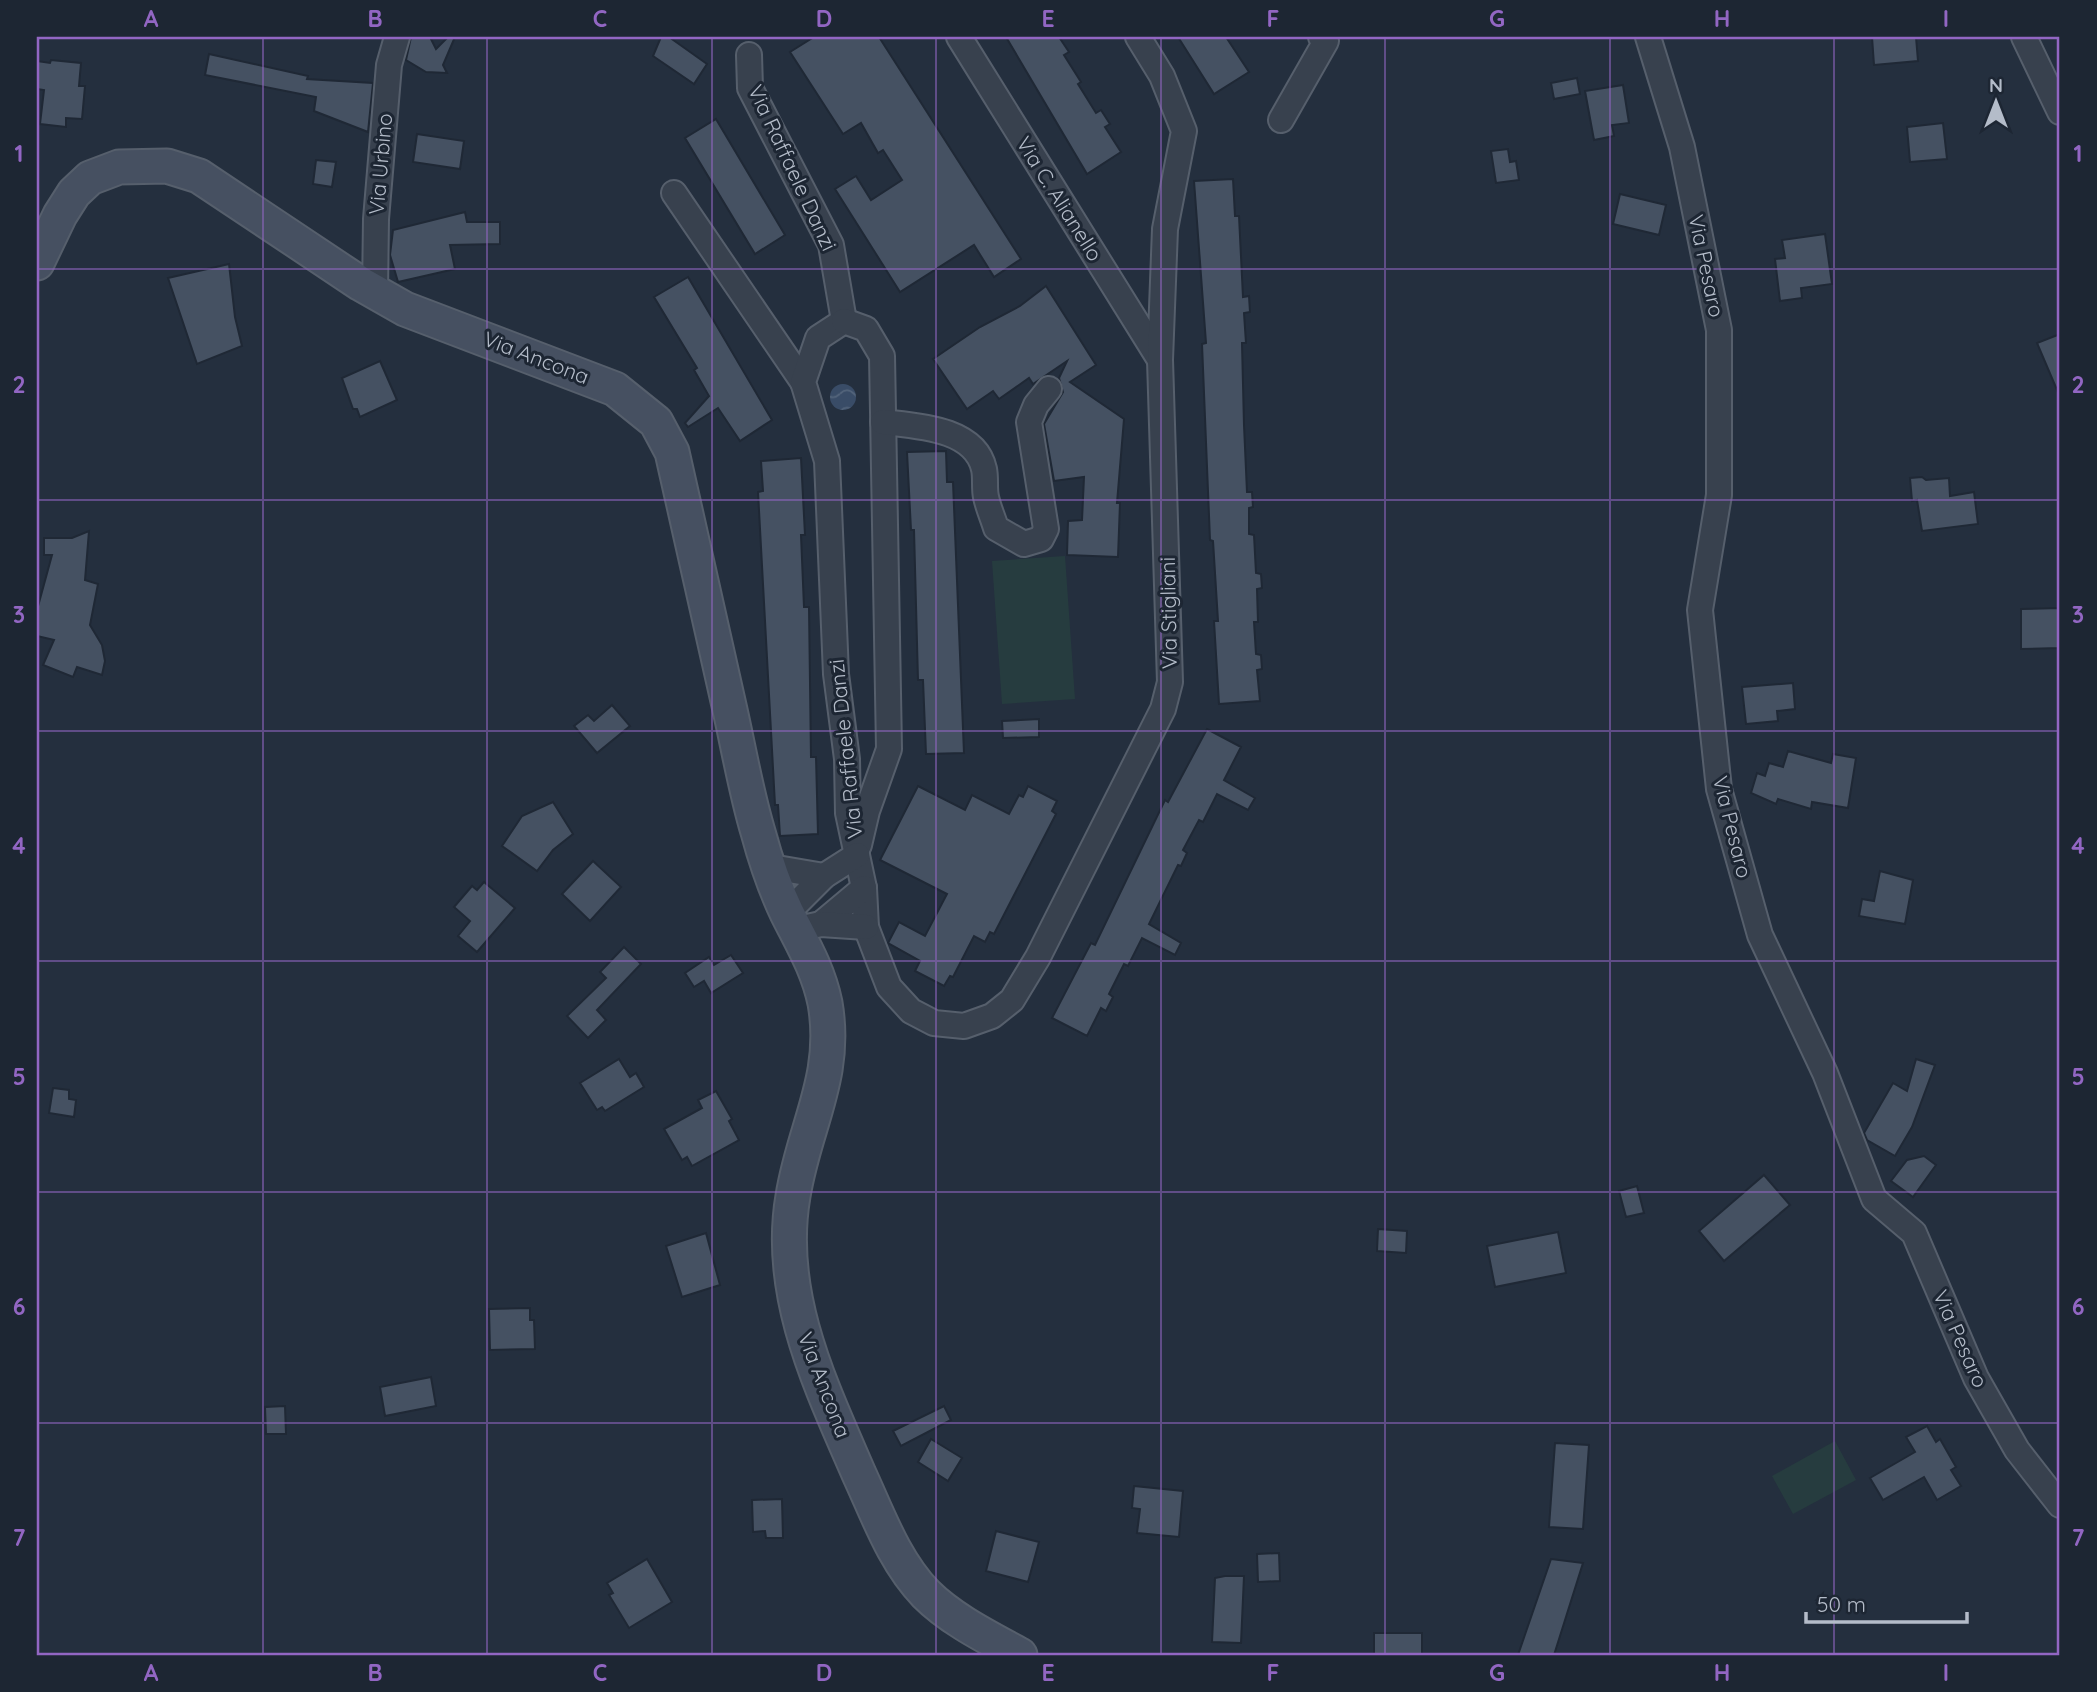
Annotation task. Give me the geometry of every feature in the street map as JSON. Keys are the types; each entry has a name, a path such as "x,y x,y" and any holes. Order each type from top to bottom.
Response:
{"street":[{"name":"Via Urbino","path":"375,292 376,219 388,79 397,37"},
{"name":"Via C. Alianello","path":"959,37 1160,360"},
{"name":"Via Stigliani","path":"857,855 864,888 866,927 889,987 911,1011 934,1023 964,1026 992,1016 1012,1000 1038,957 1163,709 1170,682 1160,360 1165,229 1184,131 1162,76 1138,37"},
{"name":"Via Pesaro","path":"1648,37 1682,147 1719,330 1719,495 1700,610 1719,789 1760,935 1825,1073 1874,1199 1914,1233 1976,1378 2018,1450 2060,1505"},
{"path":"2024,37 2060,112"},
{"path":"1281,121 1324,39"},
{"name":"Via Raffaele Danzi","path":"749,55 750,88 831,245 844,321 866,329 881,356 889,749 867,811 857,855"},
{"name":"Via Ancona","path":"37,262 60,215 74,193 90,178 119,167 167,166 200,176 405,309 615,389 656,422 672,452 758,832 771,867 802,922 829,1028 829,1058 823,1088 793,1195 790,1233 792,1283 803,1334 816,1374 880,1521 906,1568 927,1595 949,1612 1020,1655"},
{"name":"Via Raffaele Danzi","path":"674,193 803,382 827,461 836,674 847,759 848,813 857,855"},
{"path":"803,382 818,338 844,321"},
{"path":"883,422 915,425 962,439 975,449 984,469 985,496 996,528 1024,544 1041,539 1046,529 1029,422 1035,405 1049,389"},
{"path":"847,759 871,764 886,762"},
{"path":"802,922 824,876 857,855"},
{"path":"771,867 824,876"},
{"path":"802,922 864,888"},
{"path":"802,922 866,927"}],"green space":[{"path":"1065,556 1075,699 1002,704 992,561"},
{"path":"1835,1441 1856,1480 1793,1514 1772,1476"}],"water":[{"path":"843,384 852,388 856,397 852,406 843,410 834,406 830,397 834,388"}],"building":[{"path":"411,37 430,37 436,49 448,37 455,37 443,65 447,73 426,72 406,60"},
{"path":"661,37 669,37 707,64 694,84 653,56"},
{"path":"814,37 879,37 1021,259 994,277 974,245 900,292 835,189 856,176 871,200 902,180 883,150 878,153 861,123 843,134 790,52"},
{"path":"1006,37 1059,37 1069,52 1064,55 1081,82 1078,84 1096,113 1101,110 1110,124 1105,127 1121,152 1087,174"},
{"path":"1178,37 1226,37 1249,72 1214,94"},
{"path":"1872,37 1916,37 1918,61 1874,65"},
{"path":"209,54 308,76 307,79 373,83 368,132 314,111 316,97 205,75"},
{"path":"51,60 81,63 79,86 85,86 82,119 66,118 66,127 40,124 44,90 37,89 37,61 50,63"},
{"path":"1577,78 1580,94 1554,99 1551,83"},
{"path":"1623,85 1629,123 1612,125 1614,136 1594,140 1585,91"},
{"path":"716,119 785,235 755,254 685,138"},
{"path":"1943,123 1947,159 1910,162 1907,127"},
{"path":"417,134 464,141 460,169 413,162"},
{"path":"1508,149 1510,162 1516,161 1519,180 1496,183 1491,151"},
{"path":"316,160 336,162 332,187 313,184"},
{"path":"1233,179 1235,216 1239,216 1243,297 1249,296 1250,312 1244,313 1246,343 1242,343 1244,425 1247,492 1252,492 1253,507 1249,508 1249,534 1254,535 1256,573 1261,574 1262,588 1257,589 1258,622 1254,622 1256,654 1261,655 1262,669 1257,670 1260,701 1219,704 1214,621 1218,621 1213,541 1210,540 1202,344 1206,343 1194,181"},
{"path":"1620,194 1666,205 1659,235 1613,224"},
{"path":"465,212 467,222 500,222 500,244 450,245 455,269 398,282 390,255 393,230"},
{"path":"1825,234 1832,284 1801,288 1802,298 1780,301 1775,259 1785,258 1782,240"},
{"path":"229,264 235,317 242,346 197,364 168,278"},
{"path":"688,277 772,420 740,441 718,408 688,427 685,423 709,396 694,370 697,368 654,297"},
{"path":"1046,286 1096,365 1070,382 1124,419 1117,503 1120,503 1118,557 1067,555 1068,521 1082,520 1084,477 1054,481 1044,424 1063,392 1059,378 1067,361 1033,384 1029,378 999,399 993,391 967,409 933,359 980,327 1020,306"},
{"path":"2060,334 2060,397 2037,343"},
{"path":"380,361 397,400 360,417 357,409 353,409 342,378"},
{"path":"946,451 947,482 953,482 964,753 926,754 923,680 918,680 914,530 911,530 907,452"},
{"path":"801,458 805,535 801,535 804,607 809,607 811,757 816,757 818,834 780,836 778,805 775,805 758,492 763,491 761,461"},
{"path":"1922,477 1926,480 1949,478 1950,496 1974,492 1978,524 1922,531 1917,500 1912,501 1910,478"},
{"path":"89,531 85,580 98,584 90,625 102,645 105,661 102,675 77,667 73,677 43,665 54,640 37,636 37,610 52,555 44,555 44,538 72,538"},
{"path":"2060,608 2060,648 2021,649 2021,609"},
{"path":"1793,683 1795,709 1777,711 1778,721 1746,724 1742,687"},
{"path":"612,705 630,726 597,753 574,726 588,715 594,721"},
{"path":"1039,719 1039,737 1003,738 1002,721"},
{"path":"1207,729 1241,747 1224,780 1255,798 1248,810 1217,794 1203,822 1199,820 1183,850 1187,853 1181,866 1178,865 1149,924 1181,943 1175,955 1142,938 1128,966 1124,964 1109,994 1113,997 1106,1011 1101,1008 1087,1036 1052,1018 1091,943 1095,945 1165,800 1168,802"},
{"path":"1788,751 1831,763 1833,754 1856,758 1848,808 1812,802 1811,809 1778,799 1776,804 1751,793 1757,773 1765,776 1769,763 1783,767"},
{"path":"918,786 965,810 972,795 1009,814 1019,795 1023,797 1028,786 1057,801 1052,811 1056,814 994,934 990,932 985,942 974,936 953,977 950,976 944,986 915,971 920,961 888,943 899,922 925,936 947,894 880,860"},
{"path":"553,802 573,834 553,850 537,871 502,846 522,816"},
{"path":"593,861 621,887 590,921 562,894"},
{"path":"1880,871 1913,880 1905,924 1859,916 1862,899 1874,901"},
{"path":"484,882 515,908 477,952 458,936 470,921 454,907 472,886 477,890"},
{"path":"624,947 641,964 597,1010 606,1020 588,1038 567,1016 606,978 600,972"},
{"path":"731,955 743,973 711,993 704,981 694,987 685,973 709,957 714,965"},
{"path":"619,1059 630,1077 636,1073 644,1087 605,1111 602,1107 597,1110 580,1083"},
{"path":"1916,1059 1935,1065 1912,1127 1895,1156 1867,1140 1864,1133 1893,1083 1907,1091"},
{"path":"53,1088 69,1090 69,1099 76,1100 74,1117 49,1113"},
{"path":"716,1091 732,1119 729,1121 739,1140 692,1166 687,1157 682,1160 664,1129 702,1108 698,1100"},
{"path":"1924,1156 1936,1165 1913,1197 1891,1181 1907,1160"},
{"path":"1764,1175 1790,1205 1724,1261 1699,1231"},
{"path":"1637,1186 1644,1213 1626,1217 1619,1191"},
{"path":"1378,1229 1407,1231 1406,1253 1377,1251"},
{"path":"1558,1232 1566,1273 1495,1287 1487,1246"},
{"path":"706,1233 720,1285 682,1297 666,1246"},
{"path":"530,1308 530,1320 534,1320 535,1349 490,1350 489,1309"},
{"path":"431,1377 436,1406 385,1416 380,1387"},
{"path":"285,1406 286,1434 266,1434 265,1407"},
{"path":"944,1406 951,1420 901,1446 893,1431"},
{"path":"1927,1426 1936,1442 1940,1439 1956,1467 1951,1470 1961,1486 1937,1500 1924,1477 1883,1500 1870,1478 1915,1452 1906,1437"},
{"path":"931,1439 962,1458 948,1481 918,1462"},
{"path":"1555,1443 1589,1445 1583,1529 1549,1527"},
{"path":"1134,1486 1183,1491 1179,1537 1137,1533 1140,1509 1132,1508"},
{"path":"782,1499 783,1538 766,1538 765,1531 753,1532 752,1500"},
{"path":"996,1531 1039,1542 1028,1582 986,1571"},
{"path":"1279,1553 1280,1581 1258,1582 1257,1554"},
{"path":"647,1559 672,1602 629,1628 609,1595 613,1593 607,1583"},
{"path":"1551,1559 1583,1563 1554,1655 1518,1655"},
{"path":"1244,1576 1241,1643 1212,1642 1215,1578"},
{"path":"1374,1633 1422,1633 1422,1655 1374,1655"}]}
